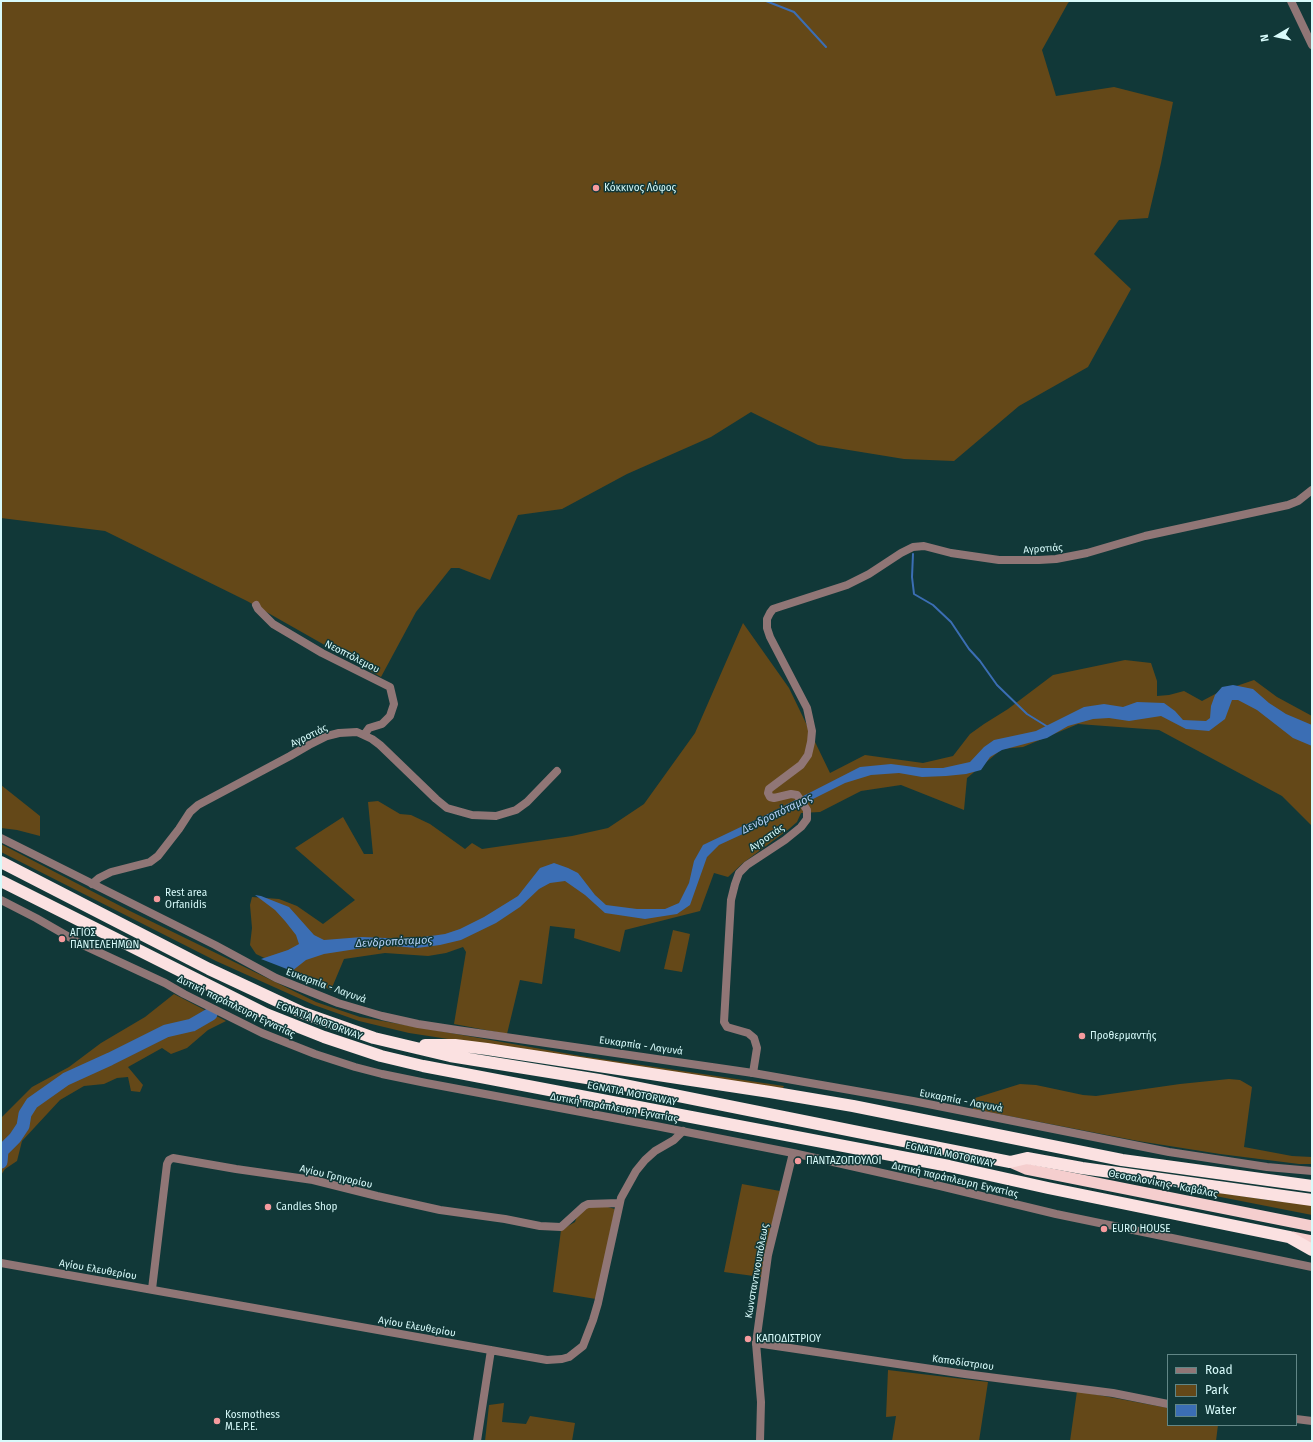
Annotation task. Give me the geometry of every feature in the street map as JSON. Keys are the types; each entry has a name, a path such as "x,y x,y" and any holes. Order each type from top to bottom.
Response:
{"highway":[{"name":"EGNATIA MOTORWAY","path":"1,862 209,969 303,1013 374,1038 450,1056 599,1080 1010,1162"},
{"name":"EGNATIA MOTORWAY","path":"1,881 266,1014 324,1037 382,1056 423,1066 949,1166 1048,1188 1289,1236"},
{"path":"402,1045 455,1045 770,1092 853,1106 1122,1160 1312,1186"},
{"path":"1010,1162 1027,1158 1090,1170 1312,1200"},
{"name":"Θεσσαλονίκης - Καβάλας","path":"1010,1162 1026,1168 1312,1226"},
{"path":"1289,1236 1312,1241"},
{"path":"1289,1236 1312,1250"}],"street":[{"path":"1291,1 1312,45"},
{"name":"Αγροτιάς","path":"753,1073 756,1048 755,1039 750,1034 727,1027 724,1023 731,900 739,873 747,865 785,840 807,819 807,810 797,796 791,794 774,798 770,797 768,794 769,789 801,765 808,754 812,731 807,708 767,628 767,619 773,609 846,585 869,574 913,547 924,546 951,553 999,560 1056,559 1087,553 1145,536 1288,505 1298,501 1312,490"},
{"name":"Νεοπτόλεμου","path":"256,605 258,610 273,624 322,653 390,687 394,704 390,716 382,724 369,728 364,735"},
{"name":"Αγροτιάς","path":"92,884 98,878 111,872 150,862 158,856 169,843 190,812 198,805 327,736 349,732 357,732 364,735 380,745 447,808 472,815 496,816 516,810 527,802 557,771"},
{"name":"Ευκαρπία - Λαγυνά","path":"1,838 216,945 276,978 354,1008 399,1020 441,1028 753,1073 913,1102 1147,1148 1267,1167 1312,1171"},
{"name":"Δυτική παράπλευρη Εγνατίας","path":"1,900 83,945 165,983 262,1033 315,1054 382,1074 792,1153 1056,1214 1312,1268"},
{"name":"Αγίου Ελευθερίου","path":"1,1263 554,1360 569,1357 582,1346 593,1320 598,1303 619,1203 632,1178 644,1160 655,1151 671,1143 682,1131"},
{"name":"Κωνσταντινουπόλεως","path":"760,1441 761,1402 756,1343 768,1255 792,1153"},
{"name":"Αγίου Γρηγορίου","path":"152,1289 167,1164 169,1160 173,1158 314,1180 440,1210 504,1219 540,1226 561,1228 588,1204 619,1203"},
{"name":"Καποδίστριου","path":"756,1343 972,1375 1113,1393 1167,1404"},
{"path":"477,1441 491,1350"},
{"path":"1297,1419 1312,1421"}],"green space":[{"path":"1,1 1070,1 1042,50 1056,96 1114,87 1173,102 1148,218 1119,220 1094,254 1131,289 1088,367 1019,406 954,461 904,459 818,445 751,412 711,437 627,474 562,509 518,515 490,580 459,568 451,568 416,612 381,677 247,601 105,531 1,518"},
{"path":"743,623 789,688 830,773 865,755 923,763 953,756 970,734 1008,709 1053,675 1125,660 1151,663 1157,681 1157,696 1169,695 1184,691 1202,701 1219,692 1254,680 1277,697 1312,716 1312,826 1282,796 1159,730 1078,724 1023,747 1002,749 967,778 964,810 901,785 861,791 820,812 801,813 797,822 743,863 728,877 714,873 700,911 625,930 620,952 574,938 575,929 550,926 542,984 520,980 507,1034 454,1024 466,952 463,947 446,953 428,956 385,953 344,959 331,990 256,954 250,945 252,928 250,905 252,897 279,899 297,906 323,924 355,900 295,848 343,817 364,854 373,854 368,802 378,801 400,814 411,815 430,824 465,849 472,843 482,849 572,836 608,828 644,804 695,733"},
{"path":"1,785 40,816 40,836 17,830 1,828"},
{"path":"1,844 130,911 316,1002 360,1017 581,1056 784,1086 782,1090 409,1033 359,1021 314,1005 216,961 1,852"},
{"path":"673,930 690,934 682,972 664,969"},
{"path":"174,994 226,1021 208,1030 187,1048 171,1054 162,1048 128,1067 143,1085 140,1092 131,1091 128,1077 117,1078 104,1084 84,1086 60,1100 22,1141 17,1161 5,1169 1,1175 1,1118 32,1087 69,1067 101,1043 145,1017"},
{"path":"1229,1079 1240,1080 1252,1087 1244,1147 1292,1156 1312,1157 1312,1164 1299,1164 1220,1154 1138,1141 973,1109 975,1098 1020,1084 1036,1085 1083,1095 1096,1096 1180,1084"},
{"path":"742,1184 780,1191 761,1277 724,1272"},
{"path":"1180,1187 1312,1205 1312,1215 1180,1189"},
{"path":"597,1204 615,1209 596,1299 553,1292 561,1230 575,1222 580,1208"},
{"path":"888,1370 988,1382 979,1441 892,1441 896,1416 886,1417"},
{"path":"1077,1391 1167,1408 1167,1426 1218,1426 1216,1441 1070,1441"},
{"path":"504,1403 502,1422 526,1424 530,1416 575,1423 572,1441 485,1441 489,1405"}],"water":[{"path":"1233,685 1253,689 1269,703 1286,714 1312,725 1312,746 1293,738 1257,710 1238,700 1232,700 1225,719 1209,731 1186,729 1161,716 1129,721 1109,718 1093,719 1068,726 1047,738 1002,750 990,757 981,770 966,774 922,777 899,773 871,775 845,783 719,845 707,857 690,905 677,914 645,919 605,913 585,895 565,881 550,883 539,889 520,907 496,923 461,940 417,948 382,945 324,954 306,960 292,971 261,959 288,950 299,944 296,935 285,921 275,910 255,895 289,907 314,935 324,940 362,937 410,939 445,934 460,929 484,917 518,896 540,868 554,863 578,873 595,895 606,905 637,909 665,909 679,903 689,883 694,861 703,845 860,767 891,764 922,768 943,768 970,762 984,747 994,740 1036,731 1084,707 1104,704 1123,707 1137,702 1164,703 1175,711 1183,720 1206,721 1210,718 1211,706 1215,695 1222,687"}],"waterway":[{"path":"766,1 794,12 826,47"},
{"path":"913,554 912,577 914,594 933,605 951,622 969,649 980,661 997,685 1027,714 1048,727"},
{"name":"Δενδροπόταμος","path":"1,1162 2,1151 15,1138 23,1126 25,1114 32,1103 66,1079 166,1031 192,1025 211,1014"}],"place":[{"name":"Κόκκινος Λόφος","path":"596,188"},
{"name":"Rest area Orfanidis","path":"157,899"},
{"name":"ΑΓΙΟΣ ΠΑΝΤΕΛΕΗΜΩΝ","path":"62,939"},
{"name":"Προθερμαντής","path":"1082,1036"},
{"name":"ΠΑΝΤΑΖΟΠΟΥΛΟΙ","path":"798,1161"},
{"name":"Candles Shop","path":"268,1207"},
{"name":"EURO HOUSE","path":"1104,1229"},
{"name":"ΚΑΠΟΔΙΣΤΡΙΟΥ","path":"748,1339"},
{"name":"Kosmothess M.E.P.E.","path":"217,1421"}]}
